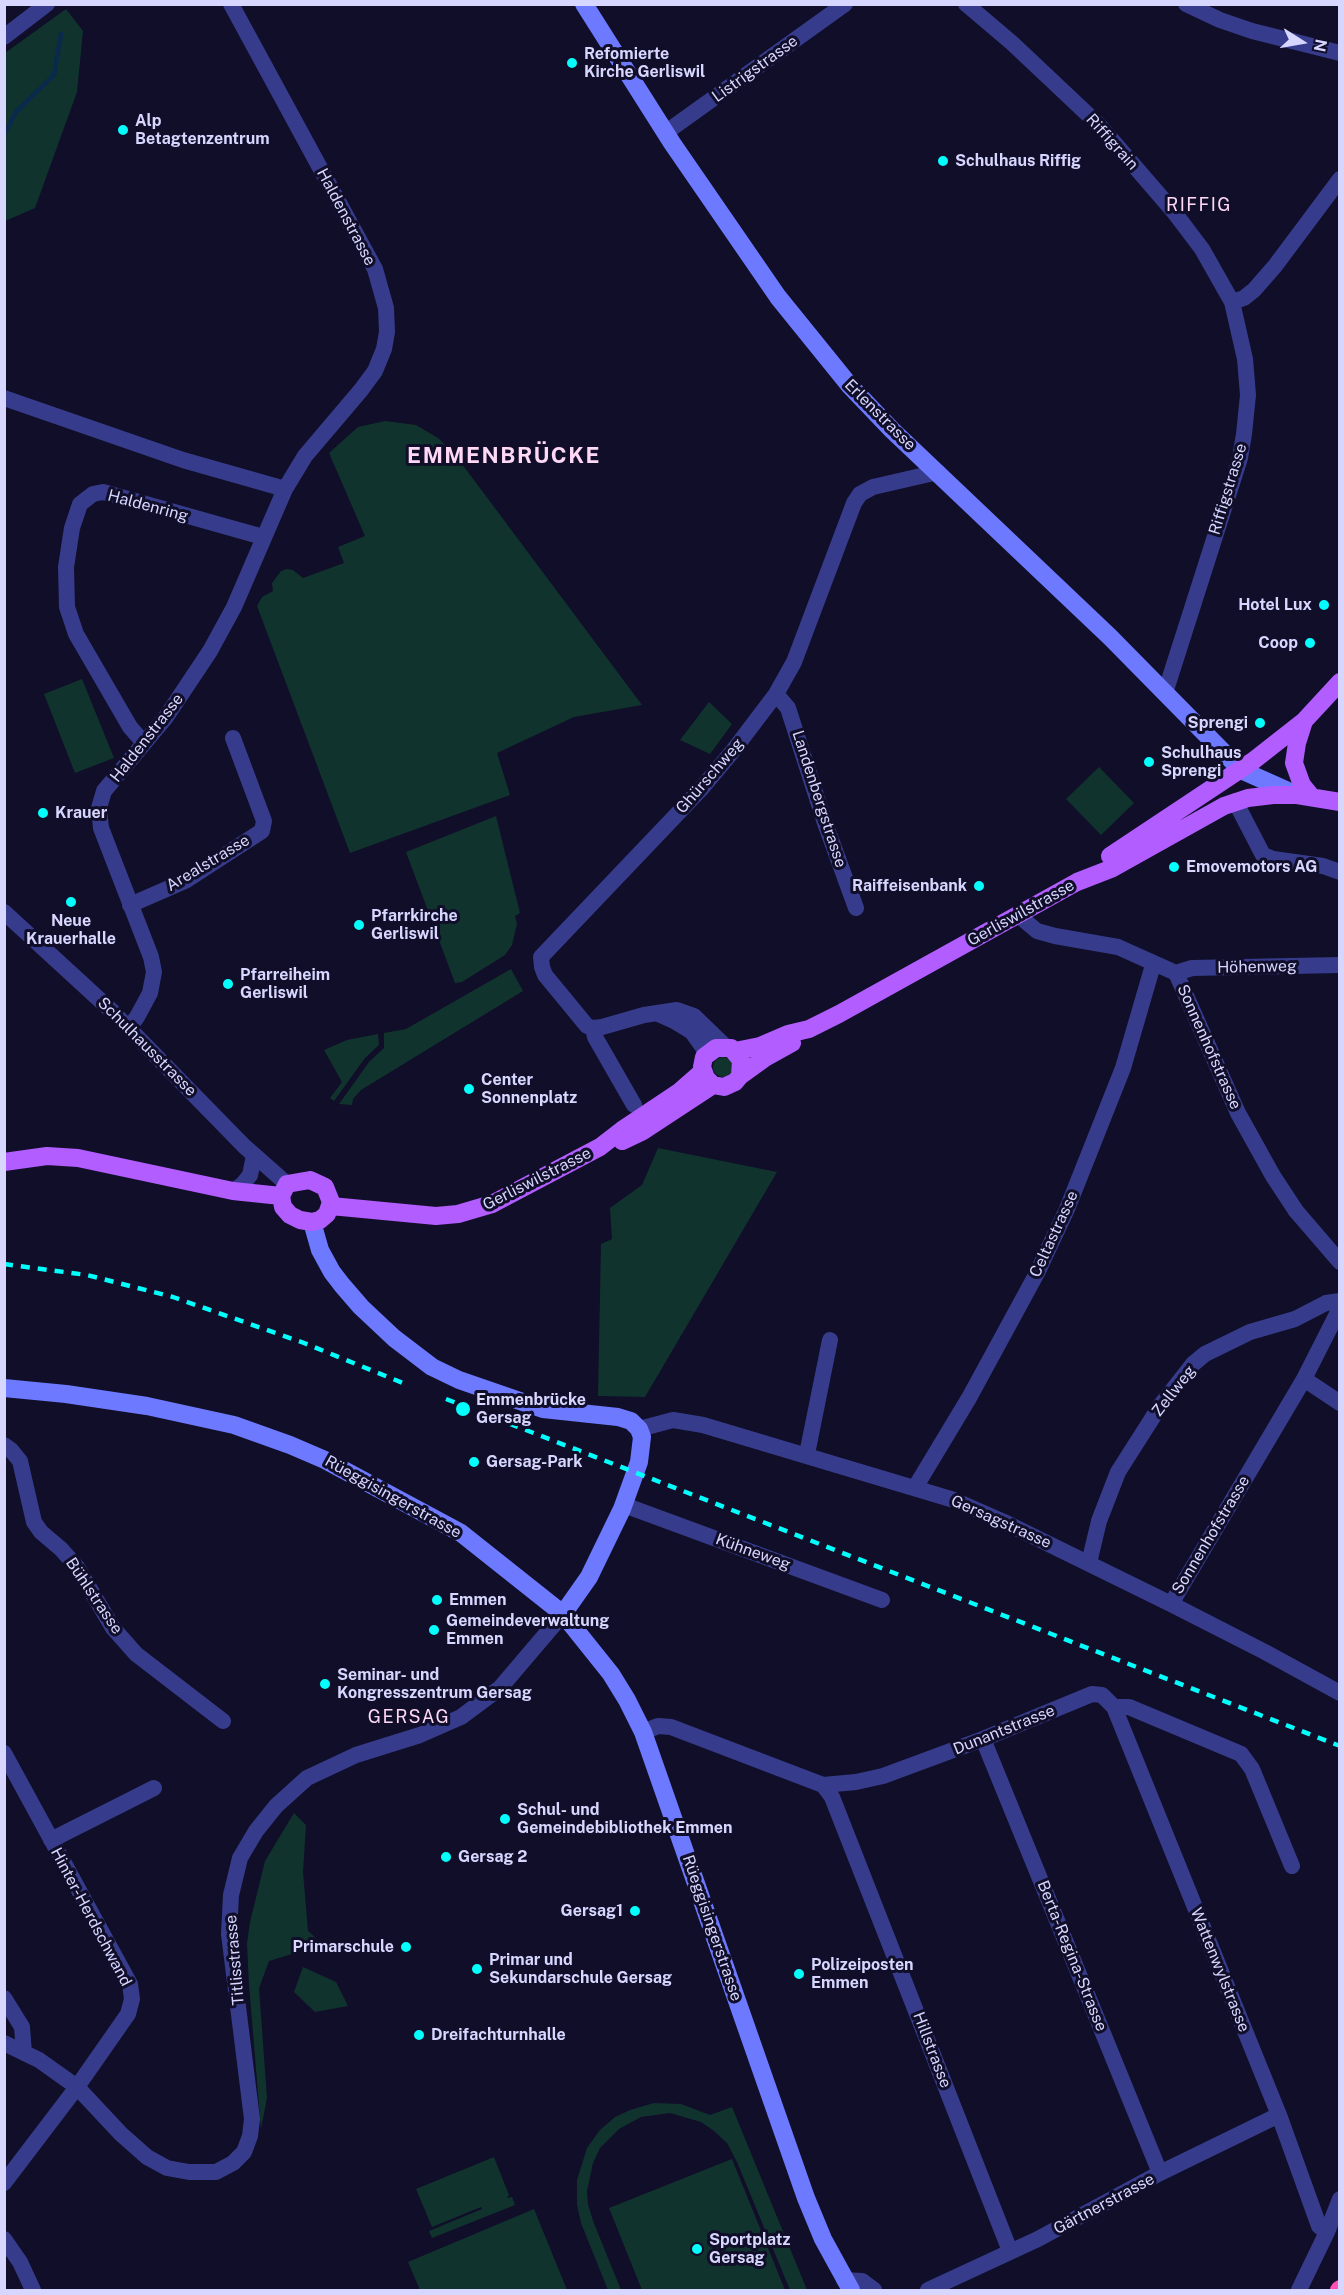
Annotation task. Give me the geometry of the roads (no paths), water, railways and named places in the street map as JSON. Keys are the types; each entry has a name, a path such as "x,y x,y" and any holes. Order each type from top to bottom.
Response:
{"main road":[{"path":"1077,882 1110,856 1241,770 1304,721 1338,682"},
{"path":"1304,721 1294,763 1304,796"},
{"name":"Gerliswilstrasse","path":"730,1049 759,1046 788,1034 809,1029 840,1014 1077,882 1113,868 1235,801 1259,796 1304,796 1340,802"},
{"name":"Gerliswilstrasse","path":"740,1076 792,1044 809,1029"},
{"path":"716,1048 730,1049 741,1060 742,1071 730,1085 724,1087 708,1078 703,1062 707,1053 716,1048"},
{"name":"Gerliswilstrasse","path":"331,1206 420,1216 466,1212 509,1197 600,1147 679,1092 708,1078"},
{"path":"4,1162 47,1156 78,1158 233,1191 284,1190 304,1180 322,1184 330,1196 331,1206 324,1218 312,1222 300,1220 290,1215 284,1207 284,1190"}],"street":[{"path":"4,37 47,4"},
{"name":"Haldenstrasse","path":"129,1028 150,993 154,972 151,957 101,828 99,808 105,791 166,717 210,651 234,607 285,489 305,456 375,371 384,349 387,332 386,308 375,269 231,4"},
{"name":"Erlenstrasse","path":"584,4 665,133 778,297 850,386 892,430 1033,562 1241,770"},
{"name":"Listrigstrasse","path":"665,133 845,4"},
{"name":"Riffigrain","path":"966,4 1012,43 1099,125 1173,210 1202,249 1233,302"},
{"path":"1186,4 1220,20 1252,31 1340,53"},
{"path":"1233,302 1244,298 1254,290 1275,266 1340,178"},
{"name":"Riffigstrasse","path":"1165,693 1240,458 1248,395 1245,359 1233,302"},
{"path":"4,398 183,460 285,489"},
{"name":"Ghürschweg","path":"592,1028 580,1020 545,975 541,957 701,789 776,694 794,662 854,503 860,494 873,487 938,472"},
{"name":"Haldenring","path":"144,743 130,727 76,634 67,607 66,567 72,528 80,504 93,494 103,492 263,537"},
{"name":"Landenbergstrasse","path":"776,694 788,708 825,823 856,908"},
{"name":"Arealstrasse","path":"129,905 185,881 262,831 264,821 233,738"},
{"path":"1241,770 1304,796"},
{"path":"1235,801 1263,855 1273,859 1323,866 1340,872"},
{"name":"Schulhausstrasse","path":"4,912 129,1028 254,1156 284,1190"},
{"name":"Sonnenhofstrasse","path":"1018,915 1037,931 1118,947 1176,974 1238,1113 1259,1151 1296,1212 1340,1262"},
{"name":"Celtastrasse","path":"916,1486 981,1377 1037,1273 1067,1209 1123,1068 1153,965"},
{"name":"Höhenweg","path":"1176,974 1192,968 1340,965"},
{"path":"633,1105 592,1028 656,1012 677,1010 694,1016 730,1049"},
{"path":"656,1012 692,1032 707,1053"},
{"path":"233,1191 250,1175 254,1156"},
{"path":"312,1222 320,1250 332,1272 348,1292 394,1338 432,1367 459,1380 543,1409 618,1417 631,1421 639,1429 642,1437 639,1462 624,1504 589,1577 563,1614"},
{"name":"Zellweg","path":"1089,1563 1099,1521 1118,1472 1160,1406 1193,1364 1205,1354 1250,1332 1295,1319 1326,1303 1340,1301"},
{"name":"Sonnenhofstrasse","path":"1171,1604 1304,1379 1340,1308"},
{"path":"807,1454 830,1340"},
{"path":"1304,1379 1340,1403"},
{"name":"Rüeggisingerstrasse","path":"4,1388 147,1406 234,1425 290,1445 325,1460 461,1533 563,1614 611,1674 643,1732 807,2198 823,2239 848,2285"},
{"name":"Gersagstrasse","path":"639,1429 672,1420 693,1423 916,1486 954,1500 1089,1563 1265,1652 1340,1693"},
{"name":"Bühlstrasse","path":"4,1445 20,1461 29,1510 34,1522 41,1532 77,1567 113,1628 136,1654 223,1721"},
{"name":"Kühneweg","path":"624,1504 882,1600"},
{"name":"Titlisstrasse","path":"4,2043 39,2060 77,2087 121,2134 147,2157 167,2168 189,2172 216,2172 233,2163 244,2152 250,2136 252,2119 229,1934 231,1895 240,1858 256,1831 276,1806 307,1778 356,1755 420,1735 461,1717 500,1688 563,1614"},
{"name":"Dunantstrasse","path":"643,1732 658,1726 671,1727 824,1785 856,1782 883,1776 983,1739 1092,1694 1102,1695 1114,1707 1129,1707 1241,1754 1252,1769 1292,1866"},
{"name":"Wattenwylstrasse","path":"1114,1707 1279,2115 1319,2226 1327,2232"},
{"name":"Berta-Regina-Strasse","path":"983,1739 1160,2173"},
{"name":"Hinter-Herdschwand","path":"4,1753 130,1984 132,2000 128,2014 77,2087 4,2183"},
{"name":"Hillstrasse","path":"824,1785 832,1797 1010,2251"},
{"name":"Hinter-Herdschwand","path":"51,1840 154,1788"},
{"path":"4,1998 22,2027 24,2053"},
{"name":"Gärtnerstrasse","path":"928,2290 1038,2239 1160,2173 1279,2115"},
{"path":"1299,2290 1340,2199"},
{"path":"4,2239 20,2262 33,2290"},
{"path":"848,2285 862,2281 874,2290"}],"waterway":[{"path":"4,135 16,112 54,75 61,34"}],"railway":[{"path":"4,1264 87,1275 173,1297 304,1343 403,1383"},
{"path":"446,1399 1340,1746"}],"place":[{"name":"Refomierte Kirche Gerliswil","path":"572,63"},
{"name":"Alp Betagtenzentrum","path":"123,130"},
{"name":"Schulhaus Riffig","path":"943,161"},
{"name":"Hotel Lux","path":"1324,605"},
{"name":"Coop","path":"1310,643"},
{"name":"Sprengi","path":"1260,723"},
{"name":"Schulhaus Sprengi","path":"1149,762"},
{"name":"Krauer","path":"43,813"},
{"name":"Emovemotors AG","path":"1174,867"},
{"name":"Raiffeisenbank","path":"979,886"},
{"name":"Neue Krauerhalle","path":"71,902"},
{"name":"Pfarrkirche Gerliswil","path":"359,925"},
{"name":"Pfarreiheim Gerliswil","path":"228,984"},
{"name":"Center Sonnenplatz","path":"469,1089"},
{"name":"Emmenbrücke Gersag","path":"463,1409"},
{"name":"Gersag-Park","path":"474,1462"},
{"name":"Emmen","path":"437,1600"},
{"name":"Gemeindeverwaltung Emmen","path":"434,1630"},
{"name":"Seminar- und Kongresszentrum Gersag","path":"325,1684"},
{"name":"Schul- und Gemeindebibliothek Emmen","path":"505,1819"},
{"name":"Gersag 2","path":"446,1857"},
{"name":"Gersag1","path":"635,1911"},
{"name":"Primarschule","path":"406,1947"},
{"name":"Primar und Sekundarschule Gersag","path":"477,1969"},
{"name":"Polizeiposten Emmen","path":"799,1974"},
{"name":"Dreifachturnhalle","path":"419,2035"},
{"name":"Sportplatz Gersag","path":"697,2249"}],"district":[{"name":"RIFFIG","path":"1199,205"},
{"name":"EMMENBRÜCKE","path":"504,456"},
{"name":"GERSAG","path":"409,1717"}]}
